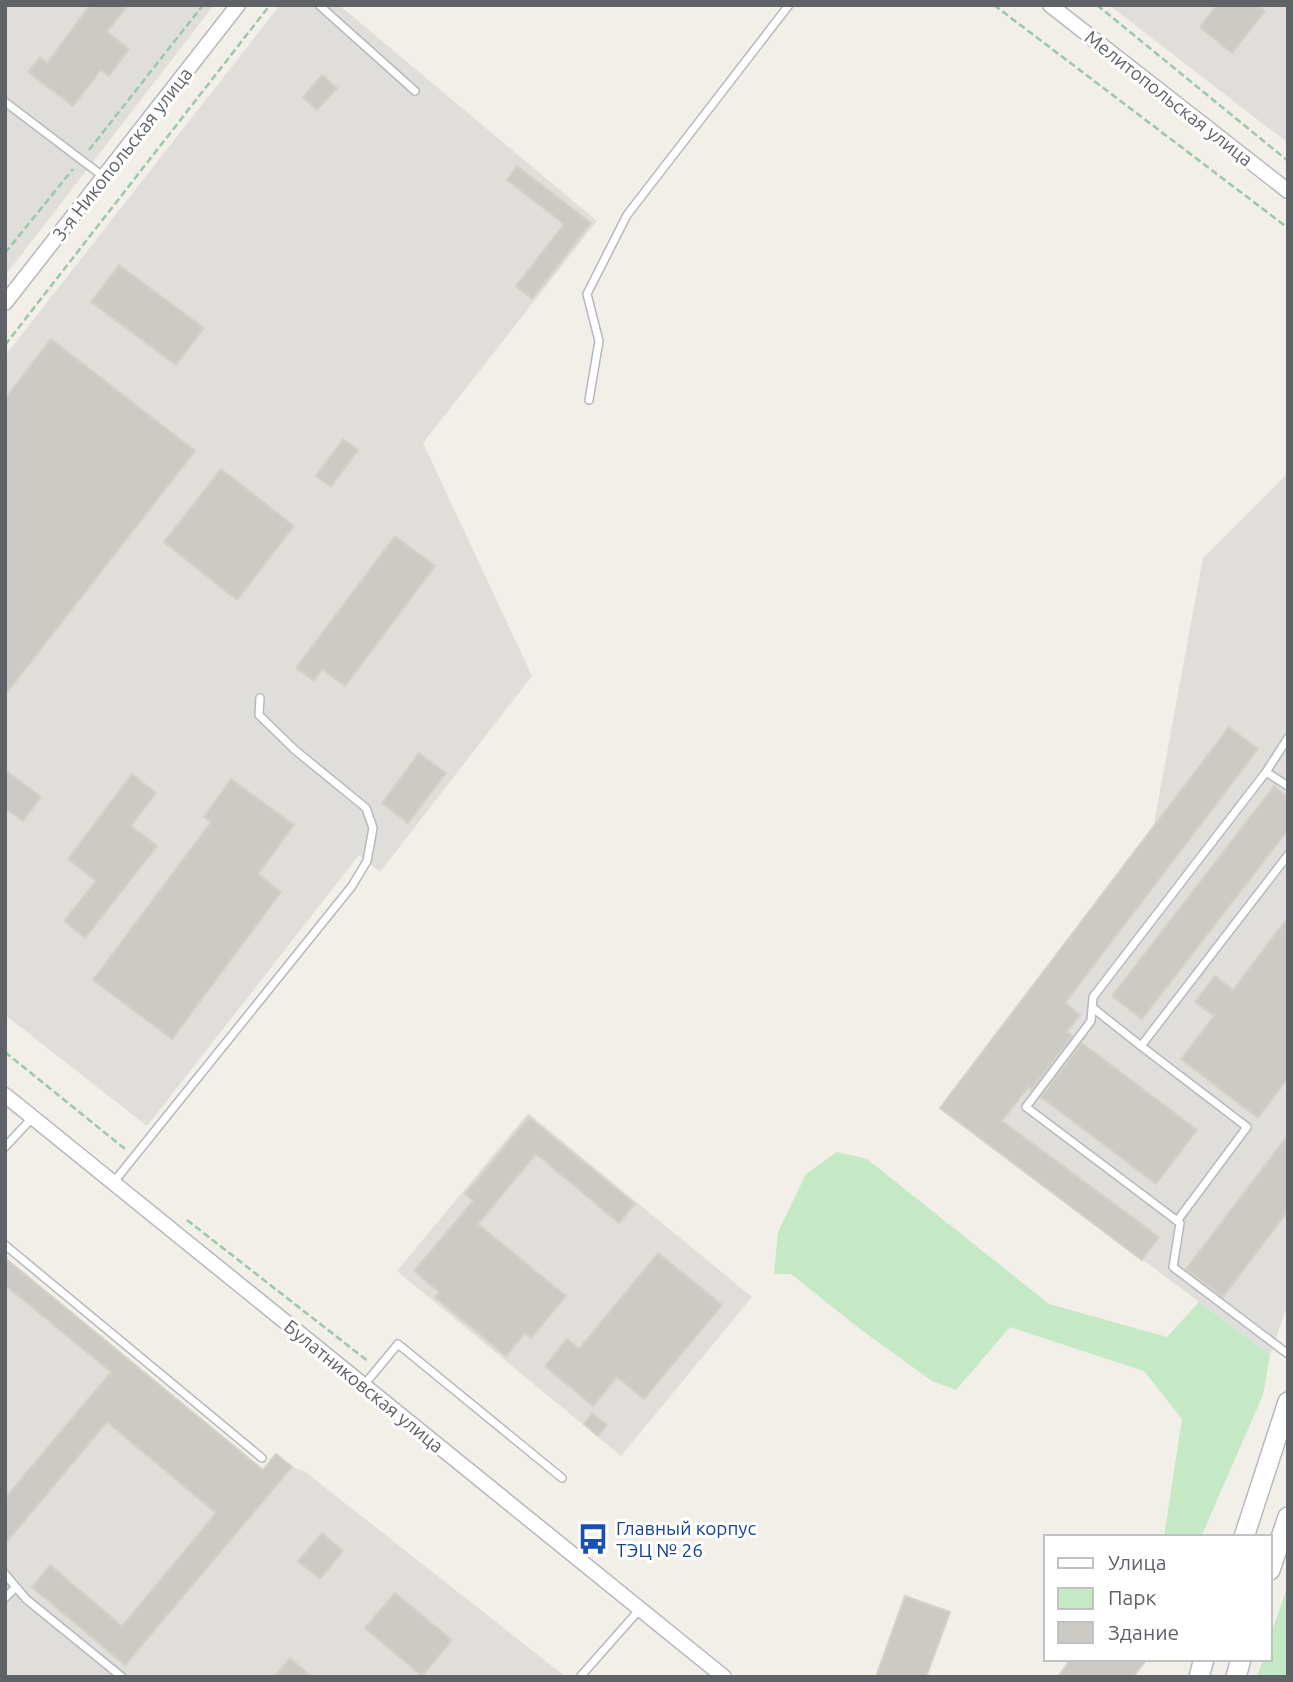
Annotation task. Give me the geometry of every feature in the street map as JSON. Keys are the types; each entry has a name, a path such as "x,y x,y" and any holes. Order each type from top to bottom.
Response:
{"main road":[{"path":"1245,1535 1288,1402"},
{"path":"1272,1564 1288,1517"}],"street":[{"name":"3-я Никопольская улица","path":"5,303 238,5"},
{"name":"Мелитопольская улица","path":"1050,5 1288,191"},
{"name":"Булатниковская улица","path":"5,1095 724,1677"}],"lane":[{"path":"319,5 415,91"},
{"path":"589,400 599,341 587,294 628,215 789,5"},
{"path":"5,102 104,177"},
{"path":"113,1182 352,886 368,862 373,828 366,808 295,750 259,715 260,698"},
{"path":"1288,738 1266,772 1093,998 1091,1020 1026,1107 1180,1223 1173,1267 1288,1354"},
{"path":"1266,772 1288,786"},
{"path":"1141,1046 1288,855"},
{"path":"1093,1008 1247,1127 1177,1221"},
{"path":"5,1147 33,1117"},
{"path":"5,1245 262,1458"},
{"path":"364,1385 398,1344 562,1478"},
{"path":"5,1574 26,1599 121,1677"},
{"path":"5,1598 16,1587"},
{"path":"580,1677 640,1609"}],"path":[{"path":"5,253 204,5"},
{"path":"5,345 270,5"},
{"path":"994,5 1288,228"},
{"path":"1097,5 1288,161"},
{"path":"5,1052 135,1157"},
{"path":"182,1217 377,1369"}],"shaded area":[{"path":"5,5 214,5 5,276"},
{"path":"280,5 339,5 597,221 423,443 532,676 380,872 359,855 147,1126 5,1015 5,356"},
{"path":"1109,5 1288,5 1288,143"},
{"path":"1288,473 1288,1303 1270,1355 940,1108 1153,829 1203,558"},
{"path":"528,1113 752,1297 621,1456 397,1271"},
{"path":"5,1285 265,1499 292,1467 304,1471 566,1677 5,1677"}],"green space":[{"path":"837,1152 867,1159 1049,1304 1167,1337 1199,1302 1270,1355 1263,1395 1202,1535 1164,1535 1182,1419 1144,1371 1010,1327 956,1390 932,1381 860,1329 791,1274 774,1274 778,1232 806,1174"},
{"path":"1288,1585 1288,1677 1257,1677 1262,1661 1272,1661 1272,1631"}],"building":[{"path":"90,5 128,5 107,32 129,49 109,76 101,70 73,106 28,72 40,57 47,63"},
{"path":"1217,5 1258,5 1265,11 1232,53 1200,27"},
{"path":"322,75 337,88 317,110 303,97"},
{"path":"517,166 591,223 532,299 516,286 564,224 507,180"},
{"path":"119,265 204,328 176,365 91,302"},
{"path":"51,339 195,451 5,695 5,399"},
{"path":"343,439 358,450 331,487 316,476"},
{"path":"221,469 294,526 237,600 164,542"},
{"path":"395,536 435,566 345,686 322,669 314,681 296,668"},
{"path":"1229,727 1258,749 1065,1003 1080,1015 1067,1032 1072,1036 1031,1090 1028,1087 1002,1121 1159,1237 1142,1260 940,1108"},
{"path":"419,753 446,773 408,823 382,803"},
{"path":"5,770 41,797 23,821 5,808"},
{"path":"132,774 156,793 131,826 157,846 85,938 64,921 96,881 68,859"},
{"path":"231,779 294,825 258,874 281,892 172,1039 93,980 211,822 204,817"},
{"path":"1274,786 1288,797 1288,830 1142,1019 1112,996"},
{"path":"1288,917 1288,1078 1258,1118 1181,1059 1214,1016 1195,1002 1215,976 1233,990"},
{"path":"1082,1043 1197,1130 1156,1184 1041,1097"},
{"path":"529,1117 635,1204 619,1223 536,1154 478,1224 566,1296 531,1338 525,1333 506,1356 435,1297 439,1292 414,1271 473,1201 465,1194"},
{"path":"1288,1135 1288,1211 1223,1297 1186,1269"},
{"path":"658,1253 722,1305 644,1399 617,1377 593,1406 545,1366 567,1339 579,1349"},
{"path":"5,1258 263,1470 276,1454 292,1467 125,1665 32,1587 50,1565 122,1626 216,1513 107,1422 5,1544 5,1498 111,1372 5,1285"},
{"path":"592,1413 607,1425 598,1436 584,1424"},
{"path":"322,1533 343,1551 320,1579 298,1561"},
{"path":"395,1593 452,1640 422,1676 365,1628"},
{"path":"905,1596 950,1612 926,1677 876,1677"},
{"path":"290,1658 312,1677 274,1677"},
{"path":"1070,1661 1145,1661 1133,1677 1058,1677"}],"place":[{"name":"Главный корпус ТЭЦ № 26","path":"593,1539"}]}
